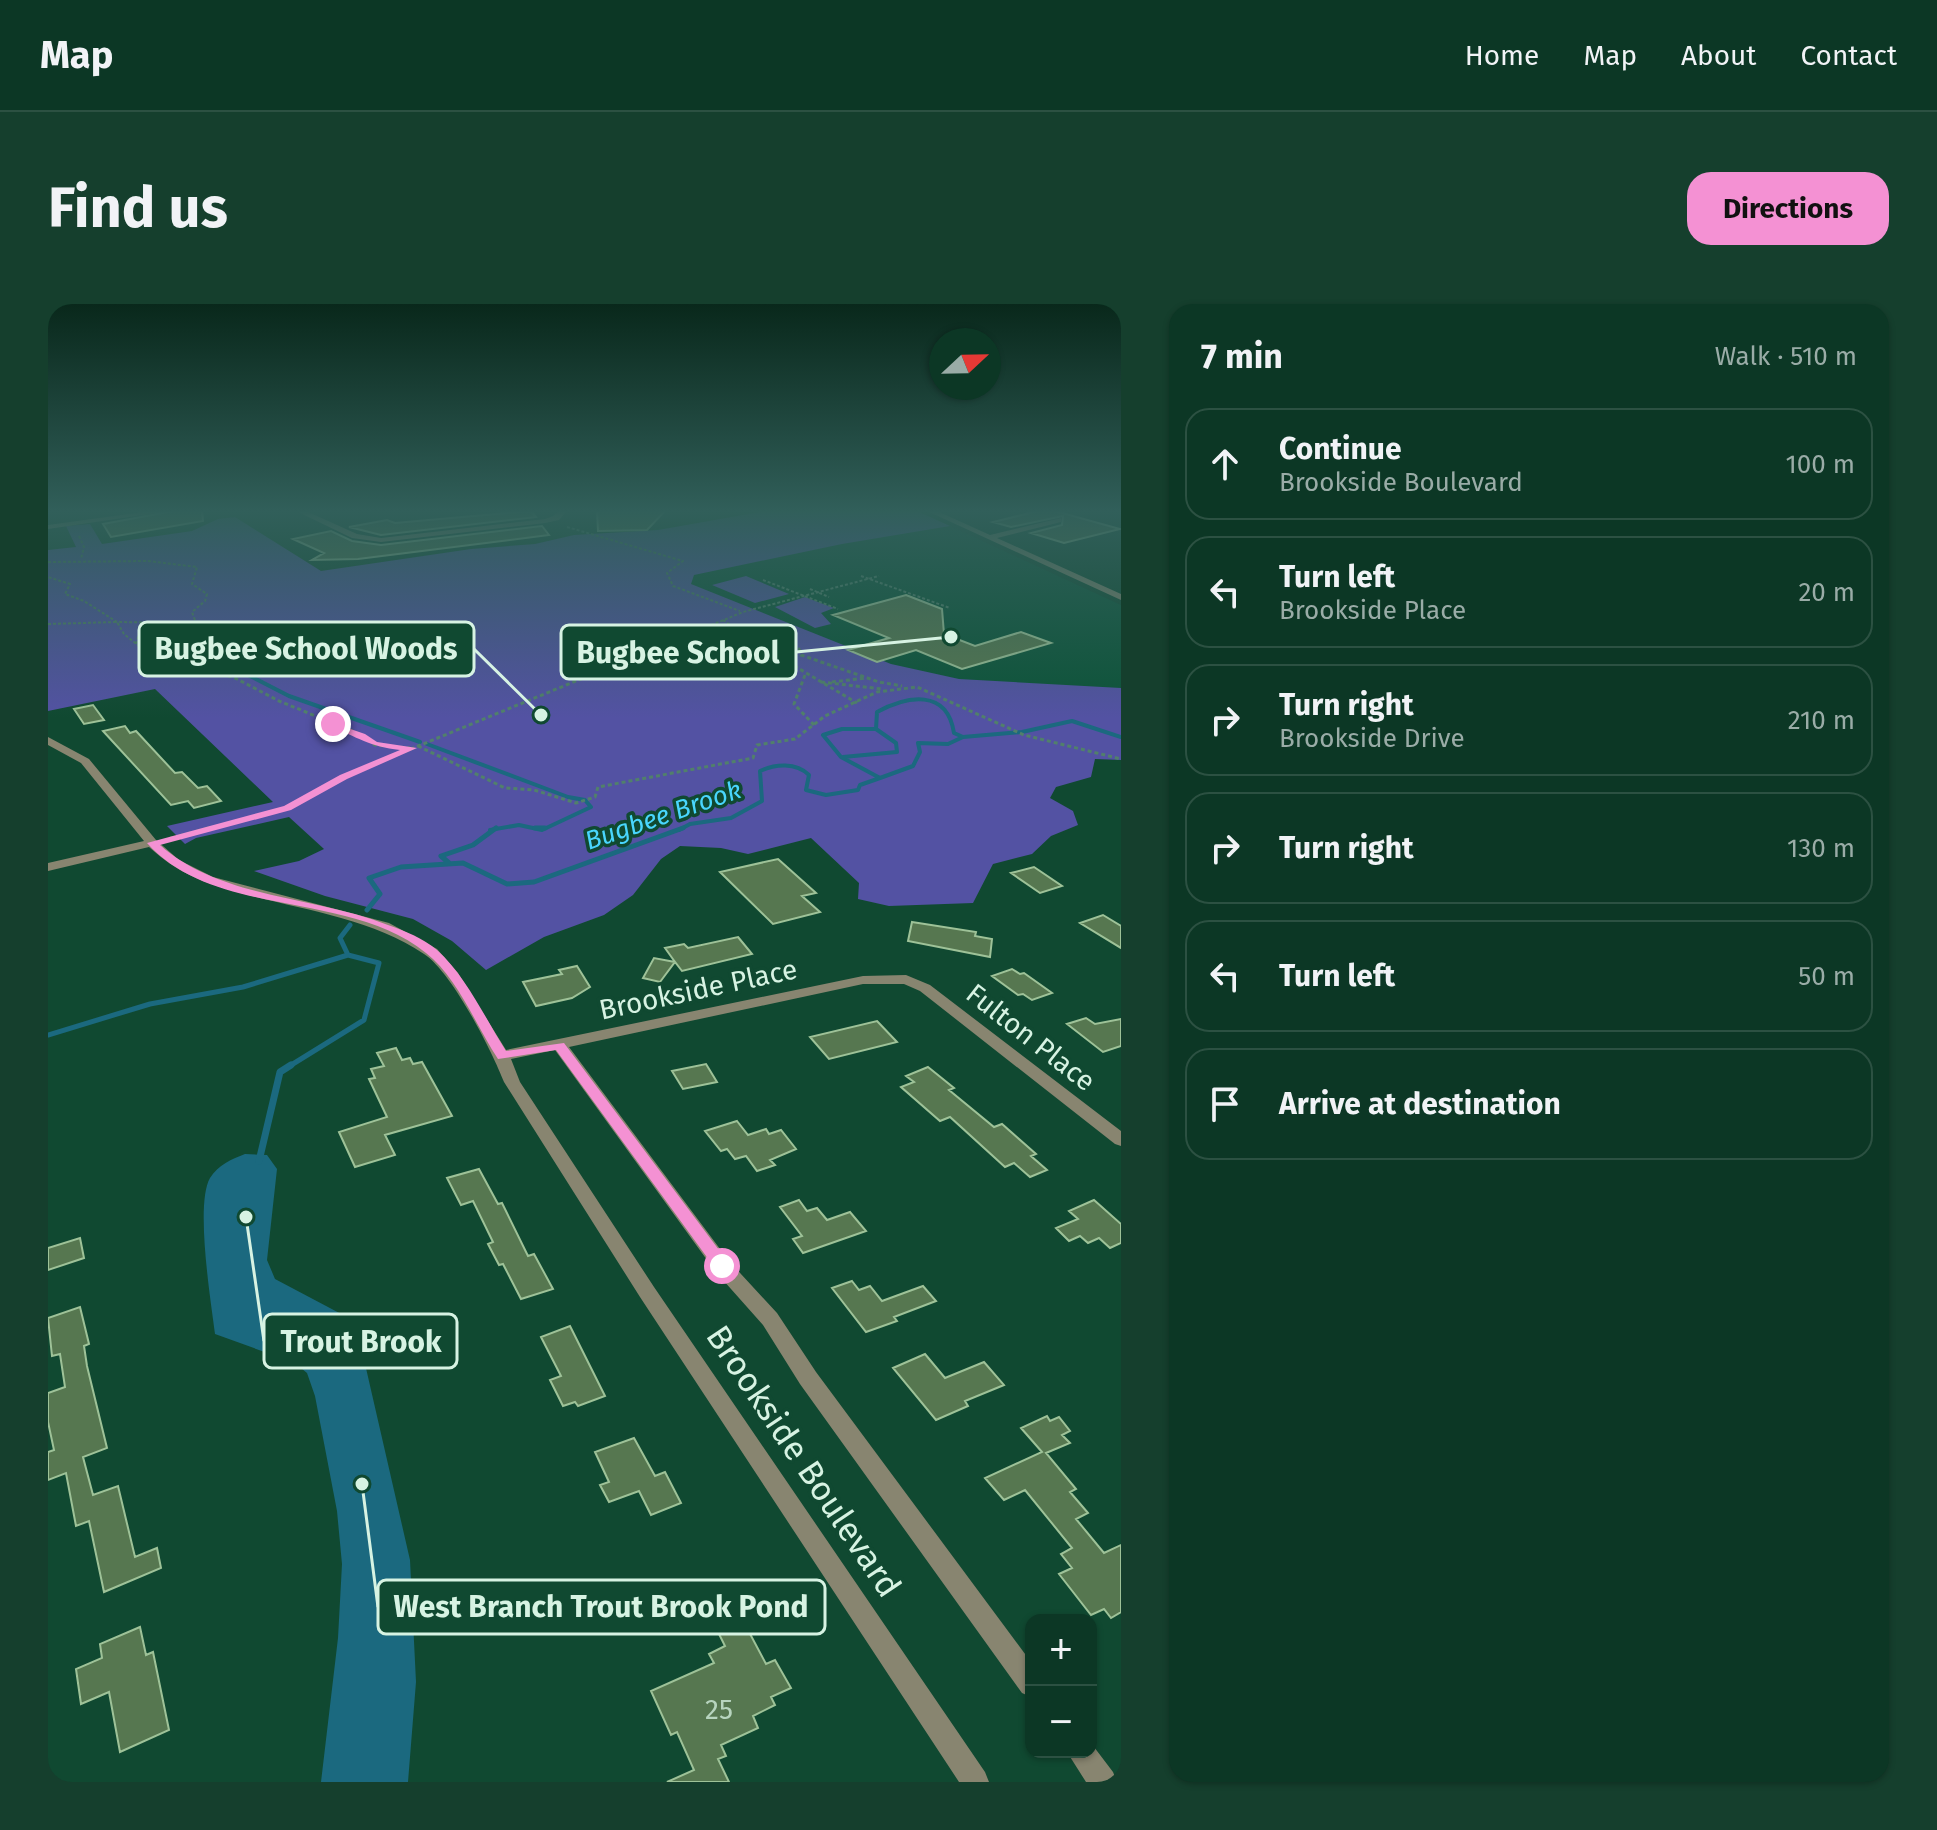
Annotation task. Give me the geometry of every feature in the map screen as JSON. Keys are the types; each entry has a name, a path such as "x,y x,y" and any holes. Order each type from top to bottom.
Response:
{"street":[{"path":"1084,580 1121,597"},
{"name":"Brookside Boulevard","path":"48,740 85,761 152,843 174,863 208,880 356,916 410,937 432,952 451,973 502,1056 512,1082 647,1292 975,1782"},
{"path":"48,867 152,843"},
{"name":"Brookside Place","path":"502,1056 863,980 906,979"},
{"name":"Fulton Place","path":"906,979 925,988 1121,1140"},
{"name":"Brookside Boulevard","path":"560,1046 722,1266 770,1319 808,1378 1025,1676"},
{"path":"1085,1758 1103,1782"}],"path":[{"path":"57,580 70,584 65,594 84,601 117,622 136,644 251,685 279,701 362,735 375,745 412,748"},
{"path":"48,624 196,623 192,612 205,601 207,594 192,584 193,580"},
{"path":"670,580 673,586 743,612"},
{"path":"763,580 838,609"},
{"path":"152,843 288,808 343,777 743,612 865,580"},
{"path":"872,580 950,608"},
{"path":"810,589 829,597"},
{"path":"723,620 805,675 857,703"},
{"path":"136,644 143,621"},
{"path":"754,642 799,649 801,655 869,678 917,687 971,708 1024,735 1121,759"},
{"path":"805,675 794,704 801,710 802,716 814,725"},
{"path":"819,682 869,678"},
{"path":"854,679 865,687"},
{"path":"819,682 887,690 917,687"},
{"path":"418,746 505,788 534,790 576,803 595,797 598,787 648,775 690,773 753,758 757,745 795,739 825,716 887,690"}],"shaded area":[{"path":"48,580 692,580 691,584 891,664 959,679 1121,688 1121,760 1095,759 1091,777 1056,787 1050,798 1073,811 1078,825 1051,836 1032,854 993,864 973,903 889,906 858,899 859,883 811,838 748,854 721,848 680,846 661,859 633,895 604,915 544,937 486,970 452,941 413,919 325,896 254,871 299,861 324,849 289,817 196,838 185,844 167,826 273,802 155,689 48,711"},
{"path":"672,580 1067,580 1121,605 1121,738 1040,724"},
{"path":"731,580 755,580 789,594 755,603 712,585"},
{"path":"805,597 834,608 821,613 831,624 815,628 775,607"}],"water":[{"path":"245,1154 267,1155 277,1169 267,1260 275,1279 345,1316 360,1342 410,1560 416,1682 408,1782 321,1782 338,1638 342,1564 337,1511 315,1396 307,1373 295,1363 215,1334 208,1277 204,1230 206,1191 217,1169"}],"building":[{"path":"906,595 942,609 944,634 975,646 1021,632 1051,643 962,669 916,650 877,662 848,650 889,638 833,615"},
{"path":"93,705 104,720 84,724 74,709"},
{"path":"125,726 130,733 136,731 175,773 182,772 198,788 207,786 221,801 194,808 188,801 171,805 103,731"},
{"path":"778,859 816,893 802,896 820,912 773,924 720,872"},
{"path":"1034,867 1062,886 1040,893 1011,873"},
{"path":"1103,915 1121,926 1121,948 1080,923"},
{"path":"912,922 976,932 975,936 992,939 990,957 908,941"},
{"path":"738,937 752,954 682,971 665,948 684,944 688,948"},
{"path":"654,958 675,962 660,982 643,978"},
{"path":"577,966 590,987 572,998 536,1006 523,982 562,974 559,970"},
{"path":"1012,969 1024,973 1052,993 1032,1000 1023,994 1018,995 992,976"},
{"path":"1086,1018 1095,1024 1121,1019 1121,1046 1103,1052 1067,1024"},
{"path":"877,1021 897,1042 829,1059 810,1037"},
{"path":"396,1048 402,1060 410,1058 413,1064 422,1062 452,1116 385,1135 395,1155 355,1167 339,1132 387,1117 369,1079 375,1078 371,1069 384,1066 377,1053"},
{"path":"706,1064 717,1082 683,1089 672,1071"},
{"path":"928,1067 954,1088 949,1090 994,1127 1002,1124 1036,1154 1031,1156 1047,1170 1030,1177 1014,1163 1005,1167 950,1117 940,1121 901,1087 914,1082 906,1076"},
{"path":"737,1121 748,1135 766,1129 769,1134 781,1130 796,1149 770,1160 775,1165 757,1171 746,1156 735,1159 727,1149 721,1151 705,1131"},
{"path":"479,1169 498,1204 502,1203 528,1256 534,1254 553,1289 521,1299 503,1264 499,1265 488,1244 493,1242 473,1201 461,1205 447,1178"},
{"path":"799,1200 807,1211 817,1208 827,1220 850,1212 866,1231 803,1253 793,1239 802,1236 780,1207"},
{"path":"1094,1200 1121,1224 1121,1243 1110,1248 1099,1238 1088,1243 1080,1236 1069,1241 1056,1228 1078,1219 1069,1211"},
{"path":"80,1238 84,1258 48,1270 48,1248"},
{"path":"852,1281 859,1290 870,1286 882,1301 923,1286 936,1301 894,1317 897,1321 866,1332 832,1288"},
{"path":"80,1307 89,1344 84,1346 87,1366 107,1448 83,1457 93,1495 118,1486 135,1557 157,1548 161,1568 104,1592 89,1521 76,1526 66,1473 48,1480 48,1452 54,1450 48,1422 48,1393 65,1387 60,1354 52,1356 48,1318"},
{"path":"570,1326 605,1396 578,1406 575,1402 563,1406 550,1380 561,1376 541,1337"},
{"path":"925,1354 945,1378 984,1362 1004,1385 965,1401 968,1406 936,1420 893,1368"},
{"path":"1047,1416 1050,1421 1059,1417 1070,1431 1062,1435 1070,1443 1046,1453 1076,1489 1070,1492 1088,1513 1076,1519 1104,1553 1121,1545 1121,1612 1111,1618 1104,1609 1090,1614 1059,1574 1072,1568 1061,1554 1072,1548 1025,1490 1004,1500 985,1478 1042,1452 1021,1428"},
{"path":"634,1438 655,1476 665,1472 681,1503 651,1515 639,1491 609,1502 600,1485 609,1482 595,1452"},
{"path":"740,1615 766,1664 775,1660 791,1688 771,1697 775,1705 753,1716 758,1728 721,1745 726,1756 718,1759 729,1782 667,1782 694,1770 677,1732 671,1735 651,1691 714,1663 709,1654 725,1646 715,1626"},
{"path":"140,1627 146,1655 153,1652 169,1730 120,1752 109,1692 81,1704 76,1669 102,1658 100,1644"}],"waterway":[{"path":"175,637 200,650"},
{"path":"196,648 289,696 420,742"},
{"name":"Bugbee Brook","path":"876,729 877,712 901,702 924,700 943,708 954,733 963,737"},
{"name":"Bugbee Brook","path":"963,737 1022,732 1072,721 1121,737"},
{"name":"Bugbee Brook","path":"876,729 842,729 823,735 841,757 880,778"},
{"path":"843,757 897,752 896,743 876,729"},
{"path":"880,778 913,766 920,752 918,743 948,744 963,737"},
{"path":"427,744 568,797 585,800 591,807 542,830 519,825 494,829"},
{"name":"Bugbee Brook","path":"682,828 690,824 731,818 762,801 760,771 772,767 792,766 804,771 809,775 806,790 826,795 858,790 860,785 880,778"},
{"path":"535,828 545,828"},
{"name":"Bugbee Brook","path":"367,910 380,894 369,878 401,867 463,863 507,884 534,882 682,828"},
{"path":"449,863 441,856 473,845 494,829"},
{"path":"490,830 494,829"},
{"name":"Bugbee Brook","path":"348,955 340,938 350,925"},
{"path":"48,1035 150,1004 243,987 348,955"},
{"path":"288,1067 364,1020 379,963 348,955"},
{"path":"259,1161 280,1072 291,1065"}],"place":[{"name":"Bugbee School","path":"951,637"},
{"name":"Bugbee School Woods","path":"541,715"},
{"name":"Trout Brook","path":"246,1217"},
{"name":"West Branch Trout Brook Pond","path":"362,1484"}],"route":[{"path":"333,724 362,735 375,745 412,748 343,777 288,808 152,843 174,863 208,880 356,916 410,937 432,952 451,973 502,1056 560,1046 722,1266"}]}
